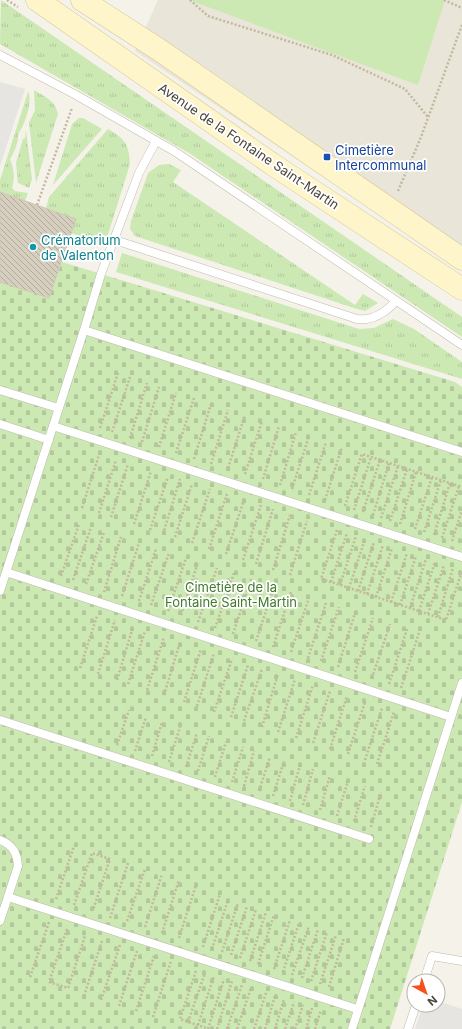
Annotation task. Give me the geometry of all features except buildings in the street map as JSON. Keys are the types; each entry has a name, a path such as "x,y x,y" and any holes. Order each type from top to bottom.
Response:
{"main road":[{"name":"Avenue de la Fontaine Saint-Martin","path":"37,0 272,164 461,287"},
{"name":"Avenue de la Fontaine Saint-Martin","path":"82,0 158,49 462,259"},
{"path":"375,231 390,210"}],"lane":[{"path":"0,55 76,95 156,141 462,345"},
{"path":"0,591 101,274 139,173 156,141"},
{"path":"115,240 357,319 364,320 373,317 390,308 396,301"},
{"path":"84,330 462,452"},
{"path":"0,390 58,408"},
{"path":"0,424 49,440"},
{"path":"53,426 460,556"},
{"path":"6,572 451,716"},
{"path":"352,1029 357,1009 462,683"},
{"path":"0,720 368,839"},
{"path":"0,840 12,847 17,859 16,873 0,921"},
{"path":"8,897 357,1009"},
{"path":"427,973 432,956 462,961"},
{"path":"408,1029 413,1013"}],"path":[{"path":"190,0 208,16 332,55 405,89 428,117"},
{"path":"444,0 462,8"},
{"path":"390,210 428,117 462,25"},
{"path":"36,205 76,95"},
{"path":"103,442 118,373"},
{"path":"82,508 103,442 130,378"},
{"path":"111,516 147,383"},
{"path":"99,513 159,387"},
{"path":"175,538 190,470 211,404"},
{"path":"192,543 228,410"},
{"path":"209,549 245,415"},
{"path":"226,554 262,421"},
{"path":"243,560 279,426"},
{"path":"256,564 296,432"},
{"path":"273,570 309,436"},
{"path":"290,575 326,442"},
{"path":"321,512 342,447"},
{"path":"462,486 362,454 321,579 446,620 462,571"},
{"path":"163,534 190,470"},
{"path":"58,588 79,524"},
{"path":"69,592 91,528"},
{"path":"82,596 104,532"},
{"path":"117,680 156,549"},
{"path":"128,684 169,553"},
{"path":"438,617 460,556"},
{"path":"147,690 186,558"},
{"path":"164,695 198,562"},
{"path":"195,633 217,568"},
{"path":"184,702 212,638 234,574"},
{"path":"214,712 250,579"},
{"path":"244,721 292,592"},
{"path":"262,727 284,662 309,598"},
{"path":"278,732 326,603"},
{"path":"197,706 212,638"},
{"path":"114,757 128,710"},
{"path":"132,763 146,717"},
{"path":"148,768 162,722"},
{"path":"165,774 180,727"},
{"path":"182,779 197,733"},
{"path":"195,783 209,736"},
{"path":"211,788 226,742"},
{"path":"228,794 243,747"},
{"path":"241,798 254,751"},
{"path":"255,803 270,757"},
{"path":"270,808 284,761"},
{"path":"287,813 300,765"},
{"path":"300,817 313,769"},
{"path":"317,822 330,776"},
{"path":"333,828 348,781"},
{"path":"350,833 365,786"},
{"path":"368,839 381,792"},
{"path":"315,1029 344,938"}],"shaded area":[{"path":"158,0 462,0 462,270 135,51"},
{"path":"0,82 25,89 0,166"},
{"path":"446,1004 462,1009 462,1029 415,1029 420,1013 446,1013"}],"green space":[{"path":"1,0 462,317 462,337 189,153 0,44"},
{"path":"189,0 445,0 418,85"},
{"path":"34,90 46,97 55,105 58,114 36,183 29,123 35,110"},
{"path":"28,92 30,100 28,113 18,134 16,147 10,159 14,173 12,188 15,191 28,193 25,201 0,192 0,180"},
{"path":"79,118 83,118 102,129 53,185 72,124"},
{"path":"108,129 125,143 129,152 130,164 105,244 71,233 76,219 46,208 49,197"},
{"path":"26,130 32,179 29,188 18,183 16,163 23,139 25,138"},
{"path":"169,164 181,170 173,182 355,305 363,294 378,303 365,311 354,308 135,236 130,229 131,221 148,173 159,165"},
{"path":"122,253 359,329 374,328 393,319 414,329 462,362 462,379 116,272"},
{"name":"Cimetière de la Fontaine Saint-Martin","path":"62,262 455,382 462,387 462,802 408,973 406,973 406,979 390,1029 0,1029 0,282 49,298"}],"place":[{"name":"Cimetière Intercommunal","path":"327,157"},
{"name":"Crématorium de Valenton","path":"33,247"}]}
